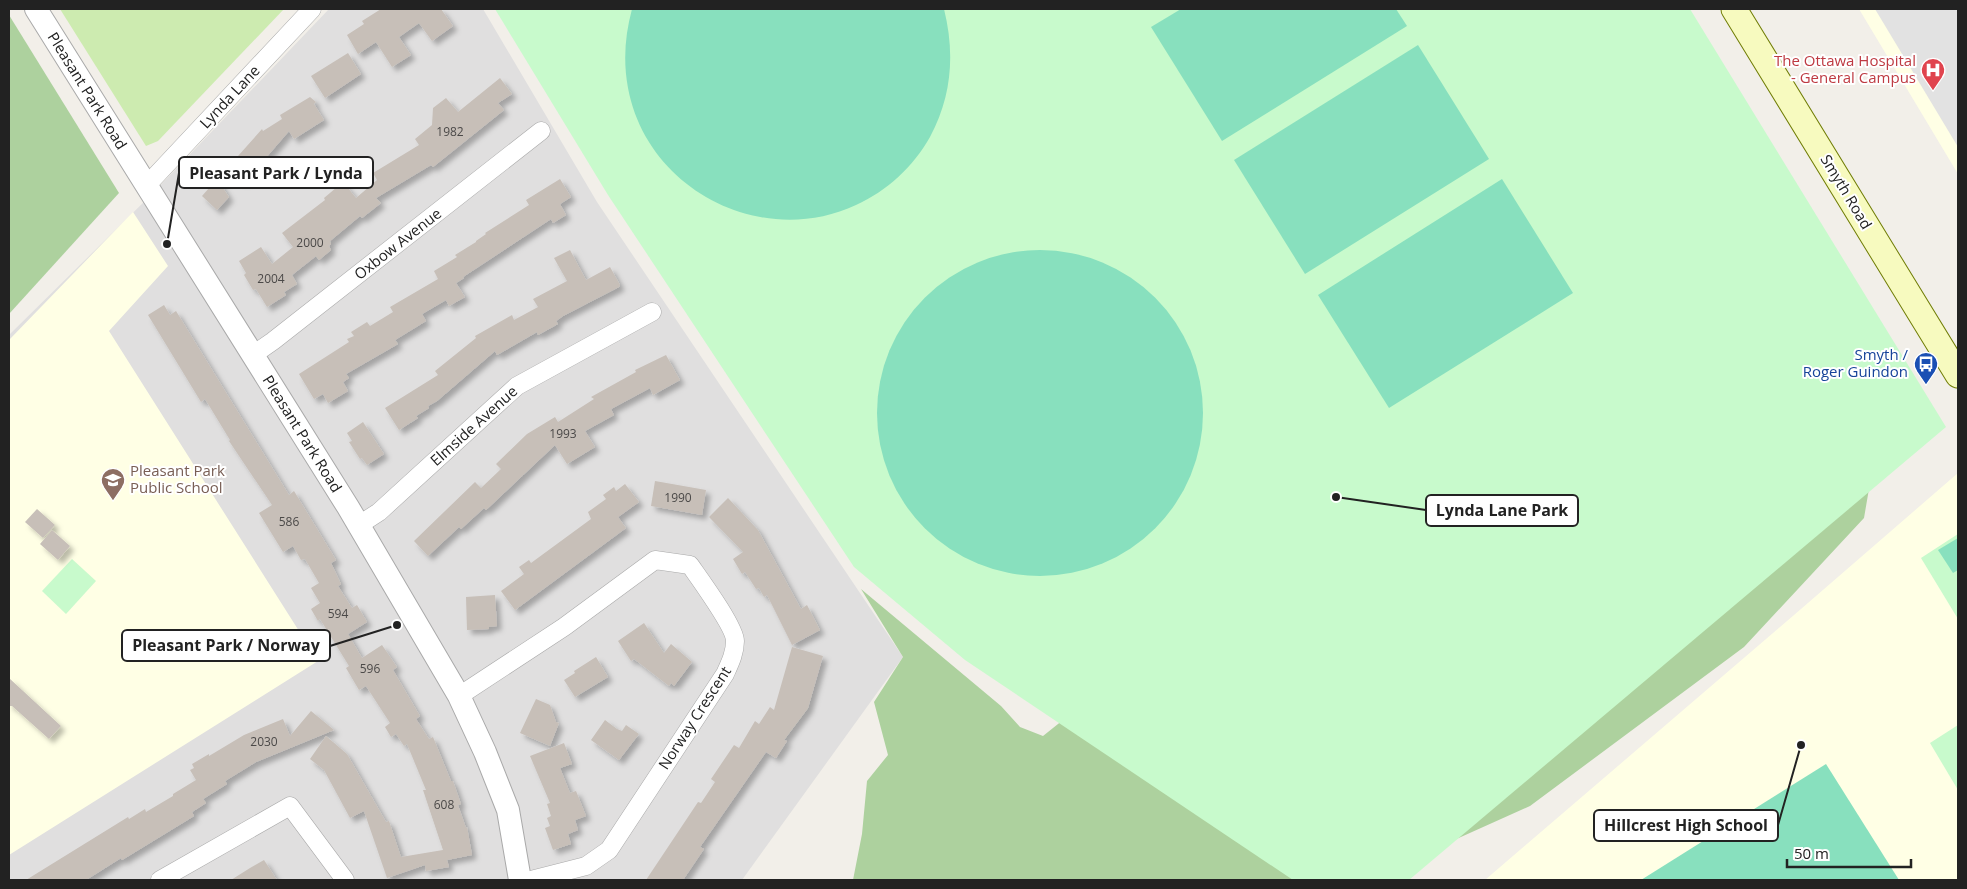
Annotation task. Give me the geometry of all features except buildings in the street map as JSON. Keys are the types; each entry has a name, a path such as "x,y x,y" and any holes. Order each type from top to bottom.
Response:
{"main road":[{"name":"Smyth Road","path":"1734,9 1958,375"}],"street":[{"name":"Pleasant Park Road","path":"36,9 359,525 459,696 485,752 508,810 520,880"},
{"name":"Lynda Lane","path":"147,185 312,9"},
{"name":"Oxbow Avenue","path":"253,355 541,131"},
{"name":"Elmside Avenue","path":"359,525 379,512 518,386 652,312"},
{"name":"Norway Crescent","path":"459,696 564,628 654,560 690,565 713,597 736,639 733,656 725,674 608,850 586,866 532,880"},
{"path":"160,880 290,806 345,880"}],"shaded area":[{"path":"329,9 483,9 597,202 903,657 742,880 9,880 9,335 152,194"},
{"name":"The Ottawa Hospital - General Campus","path":"1859,9 1958,9 1958,174"},
{"name":"The Ottawa Hospital - General Campus","path":"1875,9 1958,9 1958,147"},
{"name":"Pleasant Park Public School","path":"133,212 168,266 109,331 318,661 9,855 9,340"},
{"path":"1958,473 1958,880 1485,880 1801,609"}],"green space":[{"path":"60,9 284,9 158,141 146,146"},
{"path":"495,9 1690,9 1946,427 1409,880 1293,880 965,660 854,567 608,195"},
{"path":"632,9 944,9 950,42 950,58 947,90 943,106 930,137 916,158 898,177 878,193 856,205 820,217 783,220 748,214 714,201 684,181 658,156 639,124 628,88 625,58 626,38"},
{"path":"1181,9 1396,9 1407,26 1222,141 1151,27"},
{"path":"9,15 119,193 9,314"},
{"path":"1418,45 1489,159 1305,274 1234,160"},
{"path":"1502,179 1573,293 1389,408 1318,295"},
{"path":"1040,250 1072,253 1102,262 1131,277 1155,298 1176,322 1191,351 1200,381 1203,413 1200,445 1191,475 1176,504 1155,528 1131,549 1102,564 1072,573 1040,576 1008,573 978,564 949,549 925,528 904,504 889,475 880,445 877,413 880,381 889,351 904,322 925,298 949,277 978,262 1008,253"},
{"path":"1882,413 1864,518 1744,647 1530,806 1403,863 1375,880 853,880 862,834 867,781 888,755 874,702 903,657 861,589 1001,706 1020,727 1043,736 1063,720"},
{"path":"1958,534 1958,619 1921,558"},
{"path":"1958,538 1958,570 1953,573 1938,550"},
{"path":"72,559 96,581 66,614 42,591"},
{"path":"1958,725 1958,790 1930,743"},
{"path":"1826,764 1899,880 1641,880"}],"place":[{"name":"The Ottawa Hospital - General Campus","path":"1933,91"},
{"name":"Pleasant Park / Lynda","path":"167,244"},
{"name":"Smyth / Roger Guindon","path":"1926,385"},
{"name":"Lynda Lane Park","path":"1336,497"},
{"name":"Pleasant Park Public School","path":"113,501"},
{"name":"Pleasant Park / Norway","path":"397,625"},
{"name":"Hillcrest High School","path":"1801,745"}]}
